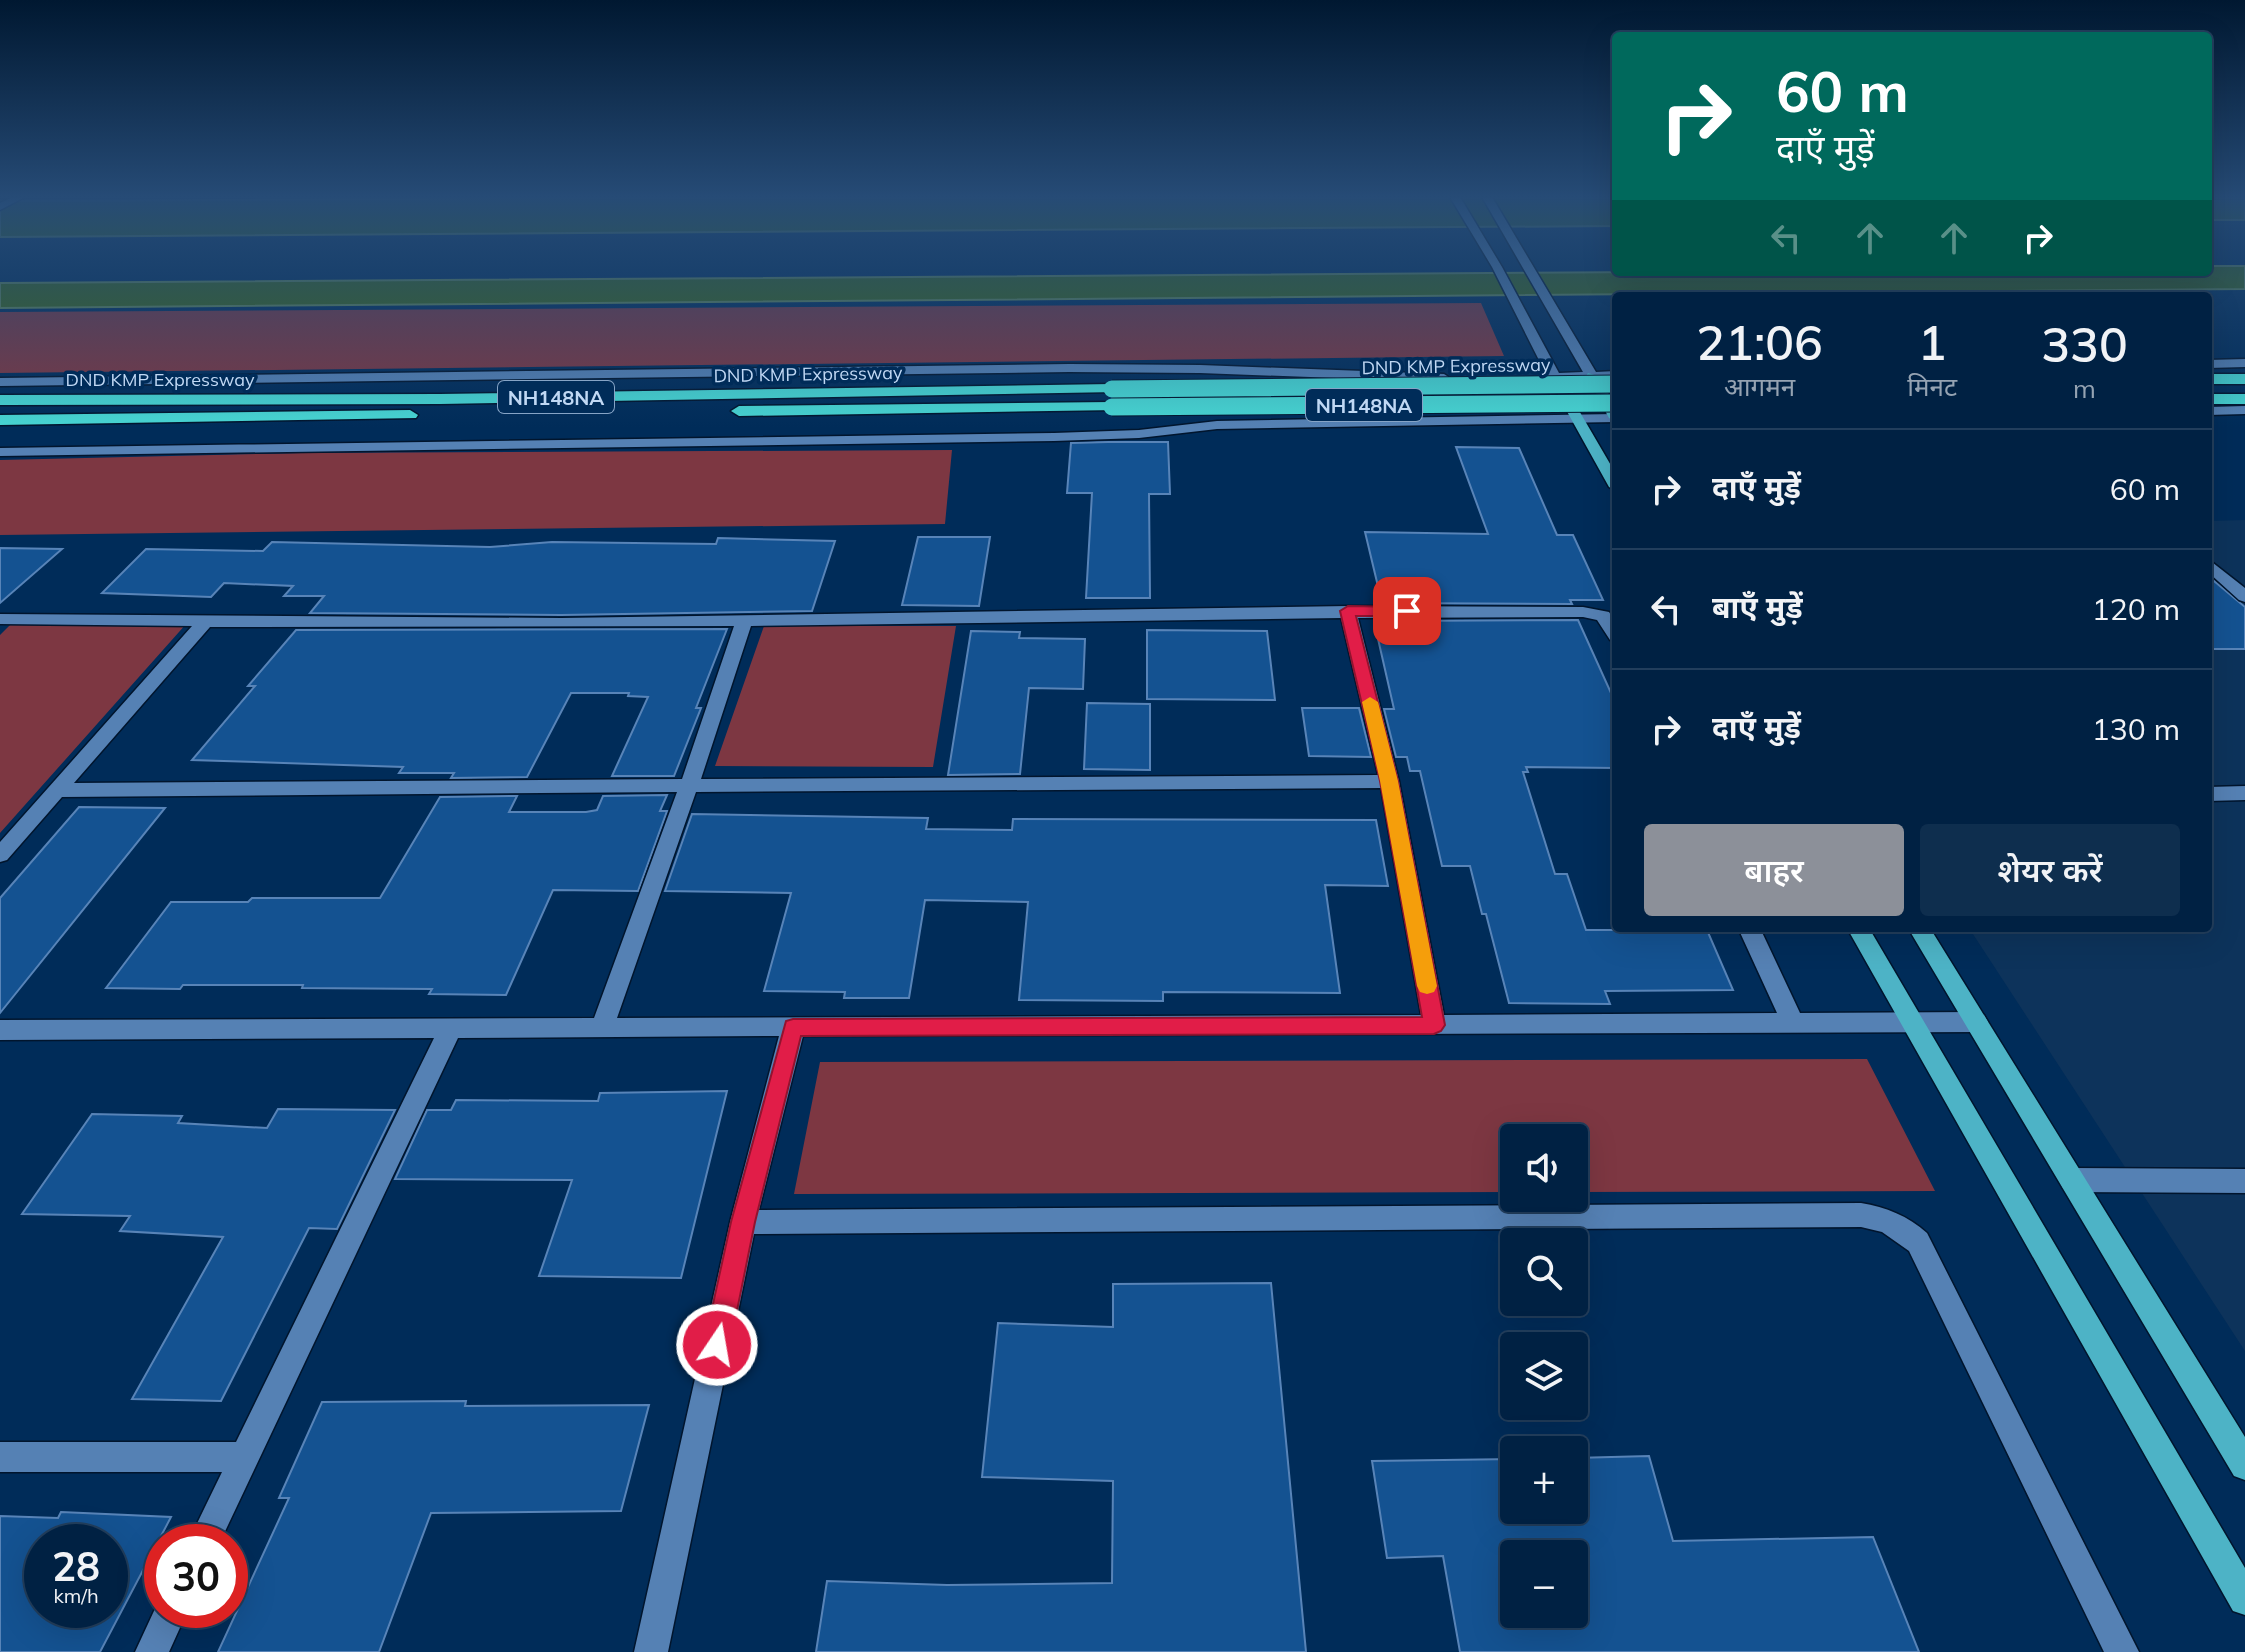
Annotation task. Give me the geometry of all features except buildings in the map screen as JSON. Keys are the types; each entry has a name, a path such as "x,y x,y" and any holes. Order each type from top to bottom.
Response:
{"highway":[{"path":"2212,379 2245,379"},
{"name":"DND KMP Expressway","path":"0,400 440,399 1612,384"},
{"path":"2212,399 2245,399"},
{"name":"DND KMP Expressway","path":"0,420 1612,403"}],"main road":[{"path":"1554,376 1612,480"},
{"path":"1592,376 1612,411"},
{"path":"1860,932 2245,1599"},
{"path":"1921,932 2245,1465"}],"street":[{"path":"1501,274 1554,376"},
{"path":"1532,274 1592,376"},
{"path":"2212,364 2245,363"},
{"path":"0,382 1069,368 1200,369 1452,379 1612,375"},
{"path":"2212,411 2245,410"},
{"path":"0,452 1054,437 1139,434 1217,425 1612,418"},
{"path":"2212,567 2243,592"},
{"path":"1348,611 1389,781 1434,1025"},
{"path":"0,619 205,622 744,621 1348,611 1592,613 1610,622 1612,627"},
{"path":"602,1028 689,786 744,621"},
{"path":"0,855 205,622"},
{"path":"58,790 1389,781"},
{"path":"2212,794 2245,793"},
{"path":"1751,932 1793,1024"},
{"path":"0,1030 1976,1022"},
{"path":"651,1652 743,1222 793,1028"},
{"path":"213,1524 450,1029"},
{"path":"2072,1180 2245,1181"},
{"path":"743,1222 1861,1215 1884,1219 1904,1229 1918,1242 2122,1652"},
{"path":"0,1457 245,1457"},
{"path":"152,1652 163,1628"}],"shaded area":[{"path":"1338,274 2245,274 2245,289 0,308 0,283"},
{"path":"1481,303 1504,356 0,373 0,312"},
{"path":"952,450 945,524 0,535 0,460 302,453"},
{"path":"2245,520 2245,1351 1972,932 2212,932 2212,521"},
{"path":"187,623 0,833 0,635 11,624"},
{"path":"764,626 956,626 933,767 715,766"},
{"path":"1867,1059 1935,1191 1588,1192 1588,1124 1500,1124 1500,1192 794,1194 820,1062"}],"slow traffic":[{"path":"1370,702 1389,781 1427,986"}],"route":[{"path":"717,1345 743,1222 793,1028 1434,1025 1389,781 1348,611 1407,611"}]}
